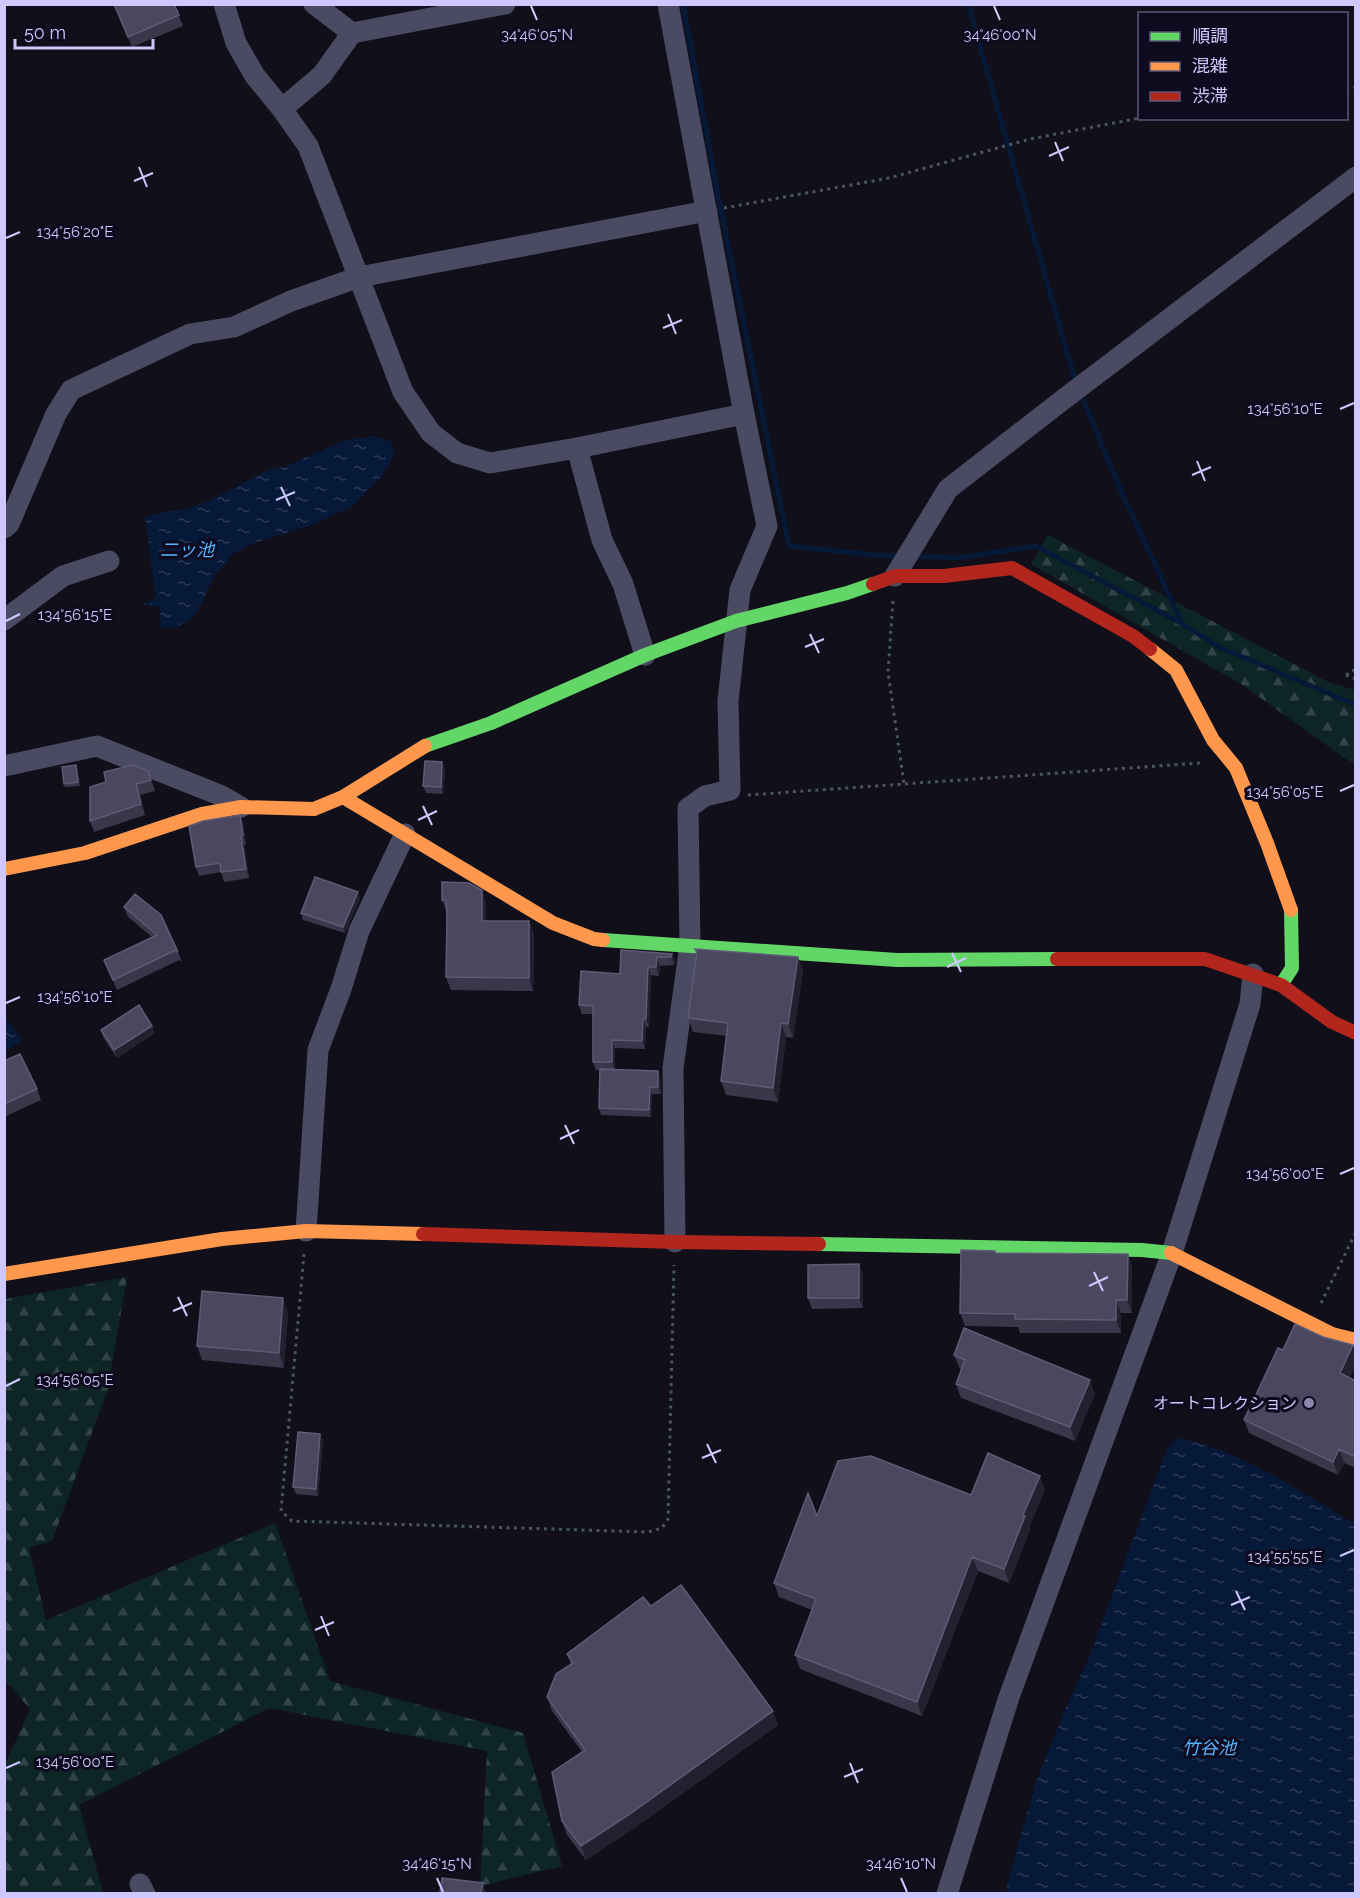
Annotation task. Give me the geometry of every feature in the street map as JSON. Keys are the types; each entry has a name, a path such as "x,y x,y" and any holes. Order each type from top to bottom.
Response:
{"street":[{"path":"224,4 236,44 255,76 308,146 403,392 431,433 457,453 490,464 744,414"},
{"path":"314,4 352,33"},
{"path":"282,109 322,75 352,33 505,4"},
{"path":"668,4 767,526 740,590 729,701 730,790 705,796 688,808 690,945 673,1068 675,1242"},
{"path":"895,576 948,489 1356,177"},
{"path":"4,528 9,524 56,414 71,390 190,334 234,327 291,301 359,277 707,211"},
{"path":"577,448 602,540 623,584 645,655"},
{"path":"4,620 63,576 109,561"},
{"path":"4,869 86,853 202,814 240,807 314,809 344,797 421,747 490,723 645,655 736,621 847,593 895,576 944,576 1012,568 1133,636 1176,670 1213,740 1236,768 1291,909 1292,968 1281,985"},
{"path":"4,766 97,746 222,796 240,807"},
{"path":"344,797 553,923 594,939 897,960 1204,959 1281,985 1332,1022 1356,1034"},
{"path":"306,1231 318,1050 341,989 359,931 405,834"},
{"path":"947,1893 1009,1697 1172,1253 1250,1004 1253,974"},
{"path":"4,1274 222,1239 306,1231 675,1242 953,1245 1131,1250 1172,1253 1332,1334 1356,1340"}],"path":[{"path":"707,211 889,178 1030,139 1138,118"},
{"path":"895,576 888,672 904,784"},
{"path":"1356,669 1346,675 1356,679"},
{"path":"730,790 741,796 1201,762 1213,740"},
{"path":"306,1231 281,1511 292,1521 648,1532 662,1528 668,1519 675,1242"},
{"path":"1311,1324 1356,1232"}],"green space":[{"path":"1048,535 1328,682 1355,690 1355,764 1241,684 1031,564"},
{"path":"127,1277 108,1389 52,1541 29,1548 46,1620 275,1523 330,1681 523,1733 562,1866 480,1886 487,1751 269,1708 79,1805 103,1893 5,1894 5,1765 30,1709 5,1680 5,1299"}],"water":[{"name":"二ッ池","path":"375,436 392,442 394,455 382,476 352,507 309,526 257,542 234,553 214,576 202,603 191,620 173,628 161,627 160,607 143,604 156,598 145,517 186,509 209,501 270,469 284,467 343,441"},
{"path":"5,1017 22,1040 5,1051"},
{"name":"竹谷池","path":"1178,1438 1224,1452 1247,1462 1355,1524 1355,1893 1007,1893 1007,1884 1036,1782 1089,1657 1167,1449"}],"building":[{"path":"114,4 174,4 179,15 128,37"},
{"path":"425,761 442,762 441,787 423,786"},
{"path":"76,765 78,782 64,784 62,767"},
{"path":"133,765 148,771 151,780 136,784 141,804 90,821 90,787 106,782 104,772"},
{"path":"240,815 246,869 221,872 220,863 196,867 189,826 203,821"},
{"path":"315,877 358,892 343,927 301,913"},
{"path":"442,882 469,883 482,890 482,921 529,921 529,978 446,977 447,917 446,900 442,900"},
{"path":"135,894 161,915 178,952 176,950 113,980 104,960 157,935 124,907"},
{"path":"695,949 798,957 788,1024 781,1023 773,1088 721,1081 728,1023 688,1018 697,951"},
{"path":"621,950 672,954 671,957 657,957 656,967 648,967 646,1019 643,1019 642,1041 612,1040 612,1062 593,1062 593,1006 579,1005 581,971 620,974"},
{"path":"139,1005 152,1026 114,1050 101,1030"},
{"path":"20,1054 37,1089 4,1104 4,1061"},
{"path":"600,1069 658,1071 658,1087 650,1087 649,1110 599,1108"},
{"path":"961,1250 995,1251 995,1253 1128,1254 1127,1300 1116,1300 1116,1320 1015,1319 1015,1314 960,1313"},
{"path":"859,1264 859,1298 808,1298 808,1265"},
{"path":"202,1291 283,1298 279,1353 197,1346"},
{"name":"オートコレクション","path":"1295,1324 1323,1337 1353,1345 1340,1373 1356,1381 1356,1457 1339,1449 1333,1462 1244,1420 1278,1348 1283,1350"},
{"path":"964,1328 1090,1380 1070,1427 956,1384 965,1360 954,1355"},
{"path":"298,1432 320,1434 316,1489 293,1487"},
{"path":"988,1453 1040,1476 1004,1569 972,1557 917,1702 795,1655 816,1599 774,1583 808,1493 817,1516 838,1461 871,1456 971,1495"},
{"path":"681,1585 773,1711 630,1814 581,1846 562,1821 552,1772 585,1750 547,1697 556,1674 573,1663 567,1654 643,1597 651,1606"},
{"path":"442,1878 483,1883 481,1893 440,1893"}],"waterway":[{"path":"683,4 719,200 789,546 901,556"},
{"path":"968,4 1074,377"},
{"path":"1082,397 1122,493 1181,621"},
{"path":"913,556 958,558 1036,546 1181,623 1219,647 1356,705"}],"traffic: fast":[{"path":"425,746 491,723 645,655 736,621 847,593 873,584"},
{"path":"1281,985 1292,968 1291,910"},
{"path":"603,940 897,960 1057,959"},
{"path":"819,1244 1142,1250 1171,1253"}],"traffic: slow":[{"path":"1150,649 1176,670 1213,740 1236,768 1267,843 1291,910"},
{"path":"4,869 85,853 202,814 241,807 314,809 343,797 425,746"},
{"path":"343,797 553,923 594,939 603,940"},
{"path":"4,1274 222,1239 306,1231 423,1234"},
{"path":"1171,1253 1332,1334 1356,1340"}],"traffic: jam":[{"path":"873,584 895,576 944,576 1012,568 1133,636 1150,649"},
{"path":"1057,959 1205,959 1281,985 1332,1022 1356,1033"},
{"path":"423,1234 819,1244"}],"place":[{"name":"オートコレクション","path":"1309,1403"}]}
